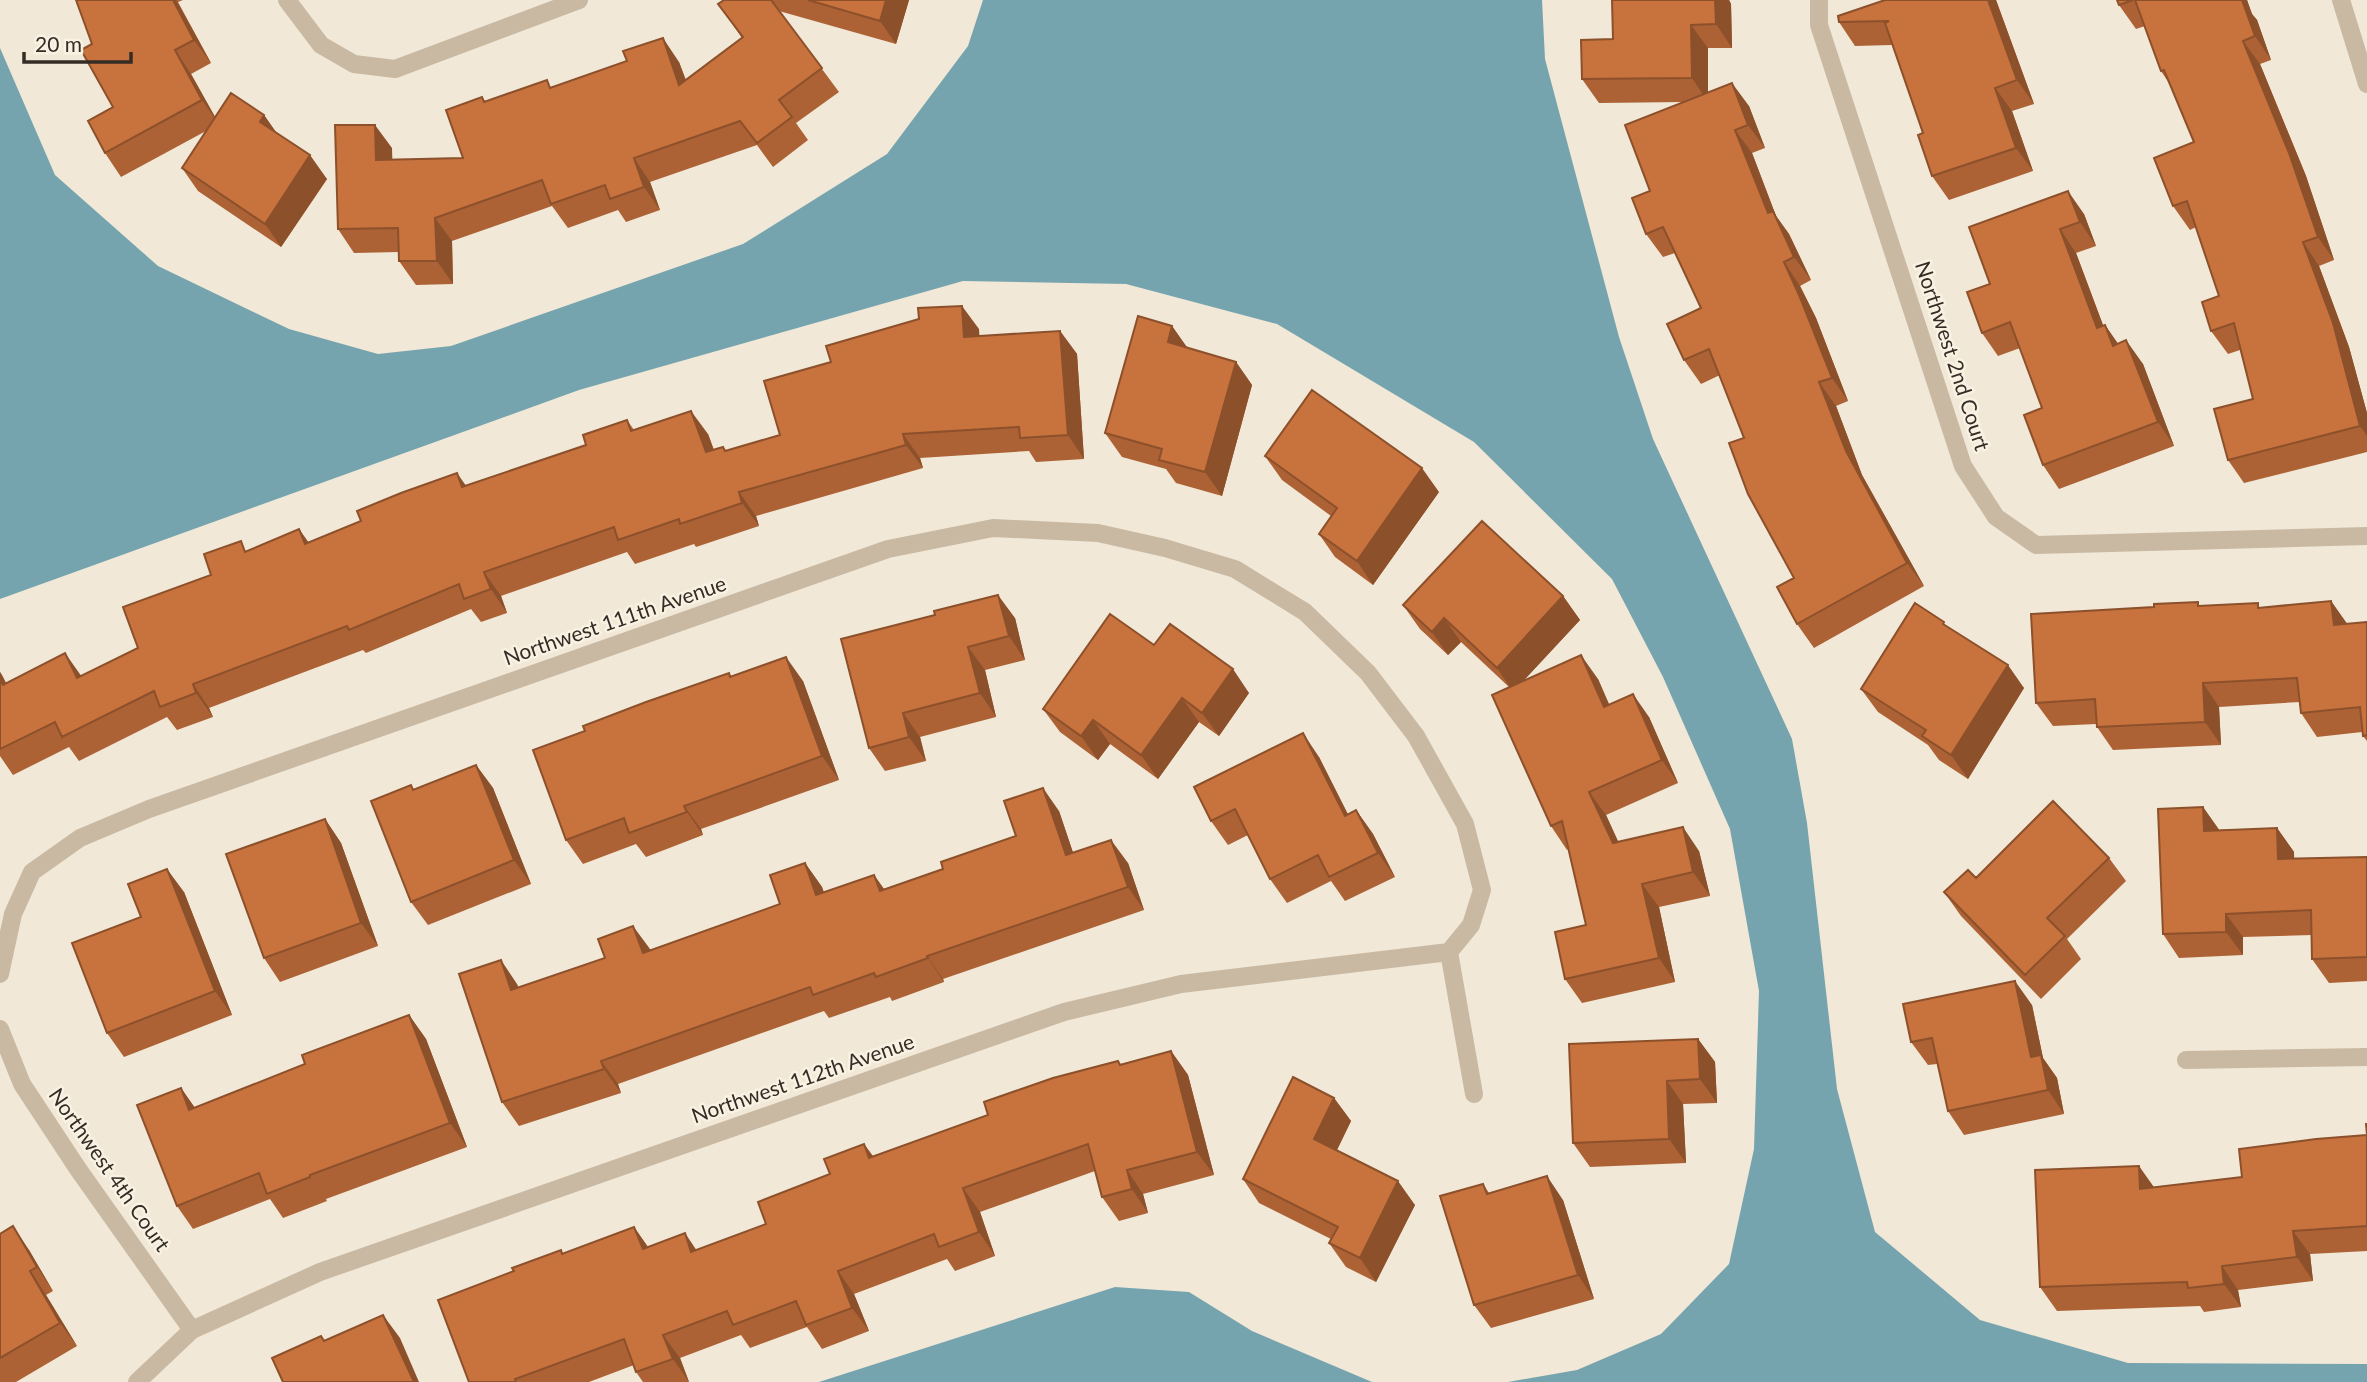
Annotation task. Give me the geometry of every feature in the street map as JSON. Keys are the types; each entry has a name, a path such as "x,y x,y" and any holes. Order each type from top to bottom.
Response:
{"street":[{"path":"287,0 321,45 354,64 395,69 579,0"},
{"name":"Northwest 2nd Court","path":"1819,0 1819,25 1964,466 1996,517 2036,545 2367,536"},
{"path":"2341,0 2367,84"},
{"name":"Northwest 111th Avenue","path":"0,974 13,914 32,872 80,838 149,809 888,549 993,528 1098,533 1165,548 1235,569 1305,612 1368,673 1416,736 1465,824 1482,890 1471,925 1450,952"},
{"path":"1450,952 1474,1094"},
{"name":"Northwest 112th Avenue","path":"137,1382 192,1330 320,1272 1064,1012 1181,984 1450,952"},
{"name":"Northwest 4th Court","path":"0,1029 22,1084 192,1330"},
{"path":"2186,1060 2367,1057"}],"water":[{"path":"983,0 1542,0 1545,59 1619,337 1653,439 1792,739 1807,823 1837,1089 1875,1232 1980,1320 2128,1363 2367,1364 2367,1382 1508,1382 1577,1370 1661,1334 1729,1264 1754,1149 1759,991 1730,829 1663,677 1612,579 1474,442 1277,324 1126,284 963,281 579,390 0,599 0,48 55,175 158,266 289,329 378,354 451,346 743,244 887,154 968,46"},
{"path":"1115,1287 1189,1292 1252,1331 1372,1382 819,1382"}],"building":[{"path":"76,0 173,0 194,40 175,50 202,100 105,153 88,121 113,107 81,50 92,44"},
{"path":"724,0 771,0 822,68 779,100 792,117 757,143 740,121 634,158 644,187 610,199 605,185 551,204 542,180 435,218 437,261 399,261 398,228 338,229 335,125 375,125 376,160 463,158 446,110 482,97 484,102 547,80 550,88 627,61 623,51 663,38 679,85 743,37 718,4"},
{"path":"808,0 886,0 880,21"},
{"path":"1612,0 1715,0 1716,24 1691,25 1692,78 1582,79 1581,40 1613,39"},
{"path":"1885,0 1988,0 2017,80 1995,88 2016,148 1932,176 1918,135 1923,133 1885,23 1889,21 1839,22 1838,16"},
{"path":"2117,0 2133,0 2119,5"},
{"path":"2135,0 2242,0 2255,36 2243,41 2289,153 2318,237 2303,242 2333,323 2360,426 2228,460 2214,409 2253,399 2234,323 2211,331 2202,302 2219,296 2187,201 2173,206 2154,158 2194,142 2164,70 2161,71"},
{"path":"1732,83 1748,125 1735,130 1768,213 1773,211 1794,257 1784,262 1832,378 1819,382 1846,451 1907,563 1797,624 1777,587 1794,578 1748,494 1729,443 1744,438 1709,349 1684,360 1667,324 1701,308 1663,227 1646,234 1632,198 1650,191 1625,125"},
{"path":"231,93 264,115 260,122 310,155 265,224 182,168"},
{"path":"2068,191 2080,222 2060,229 2097,328 2105,325 2113,346 2126,340 2158,422 2043,465 2024,415 2042,408 2010,322 1982,333 1967,292 1990,284 1969,227"},
{"path":"962,306 964,337 1060,331 1068,435 1020,438 1019,427 903,434 906,445 739,492 742,503 680,524 679,519 618,540 614,527 484,572 491,589 464,599 459,584 349,630 347,626 193,684 196,693 160,707 154,691 62,737 55,722 0,749 0,679 3,685 65,653 77,678 138,648 123,607 211,575 204,554 241,541 245,552 299,529 305,544 361,521 357,511 401,493 457,473 462,487 586,445 583,435 627,420 631,431 691,411 706,452 723,447 725,451 780,435 764,381 831,362 826,346 919,319 918,308"},
{"path":"1138,316 1172,326 1168,342 1236,362 1205,472 1159,460 1162,449 1105,433"},
{"path":"1312,390 1422,468 1357,561 1319,534 1337,508 1265,456"},
{"path":"1482,521 1563,596 1497,668 1444,618 1432,632 1403,605"},
{"path":"998,595 1009,636 968,647 980,693 903,713 909,737 869,748 841,639 935,615 934,611"},
{"path":"2331,601 2334,625 2367,622 2367,735 2363,736 2360,707 2301,713 2297,678 2203,683 2205,722 2097,727 2095,699 2036,703 2031,614 2198,602 2198,606 2258,603 2258,608"},
{"path":"1915,603 2008,665 1951,755 1922,736 1926,730 1861,689"},
{"path":"1110,614 1154,645 1170,624 1233,669 1202,713 1182,698 1141,755 1093,720 1081,736 1043,709"},
{"path":"1581,655 1604,707 1633,694 1662,760 1589,792 1613,843 1683,827 1693,872 1642,884 1659,958 1565,979 1555,932 1586,925 1562,821 1551,826 1492,695"},
{"path":"786,657 822,756 684,806 687,812 629,833 624,818 566,840 533,750 585,731 583,726 646,702 729,673 730,677"},
{"path":"1303,733 1345,816 1356,810 1378,853 1329,877 1318,855 1270,879 1235,809 1211,821 1194,787"},
{"path":"476,765 514,860 411,902 371,801 411,785 413,790"},
{"path":"1043,788 1066,855 1111,840 1128,887 927,956 928,958 876,977 874,973 813,995 810,987 601,1061 604,1069 502,1102 459,974 501,960 511,990 605,958 598,939 633,926 643,953 780,904 770,875 805,863 816,895 874,875 880,891 943,869 941,862 1016,836 1004,801"},
{"path":"2053,801 2109,858 2047,918 2065,936 2025,975 1944,892 1968,870 1976,878"},
{"path":"2203,807 2204,831 2277,828 2278,859 2367,857 2367,957 2312,959 2311,910 2226,914 2226,932 2163,934 2158,809"},
{"path":"325,819 361,923 264,958 226,854"},
{"path":"167,869 215,991 107,1033 72,943 141,917 128,884"},
{"path":"2015,981 2031,1057 2041,1055 2048,1090 1948,1111 1932,1038 1911,1042 1903,1004"},
{"path":"409,1015 450,1123 310,1175 267,1194 259,1173 177,1206 137,1105 181,1088 189,1110 305,1064 302,1055"},
{"path":"1698,1039 1700,1079 1667,1081 1669,1139 1573,1143 1569,1044"},
{"path":"1171,1051 1197,1152 1127,1170 1132,1189 1102,1197 1088,1144 963,1188 979,1232 939,1247 934,1234 838,1271 852,1308 806,1325 796,1301 733,1325 727,1311 663,1335 673,1359 636,1372 624,1339 515,1379 516,1382 469,1382 438,1300 514,1271 512,1268 561,1250 562,1254 634,1227 643,1249 685,1233 691,1252 766,1224 758,1202 830,1174 824,1159 864,1144 869,1158 988,1115 984,1102 1053,1078 1118,1061 1120,1065"},
{"path":"1293,1077 1334,1098 1314,1139 1398,1181 1360,1258 1329,1243 1338,1227 1243,1179"},
{"path":"2367,1135 2367,1226 2293,1231 2297,1257 2222,1266 2224,1284 2188,1288 2187,1282 2040,1287 2035,1170 2139,1166 2140,1189 2242,1177 2239,1149"},
{"path":"1547,1176 1578,1275 1474,1305 1440,1196 1483,1184 1487,1194"},
{"path":"13,1226 37,1267 30,1271 60,1323 0,1358 0,1234"},
{"path":"383,1315 414,1382 283,1382 272,1358 321,1336 324,1341"}]}
